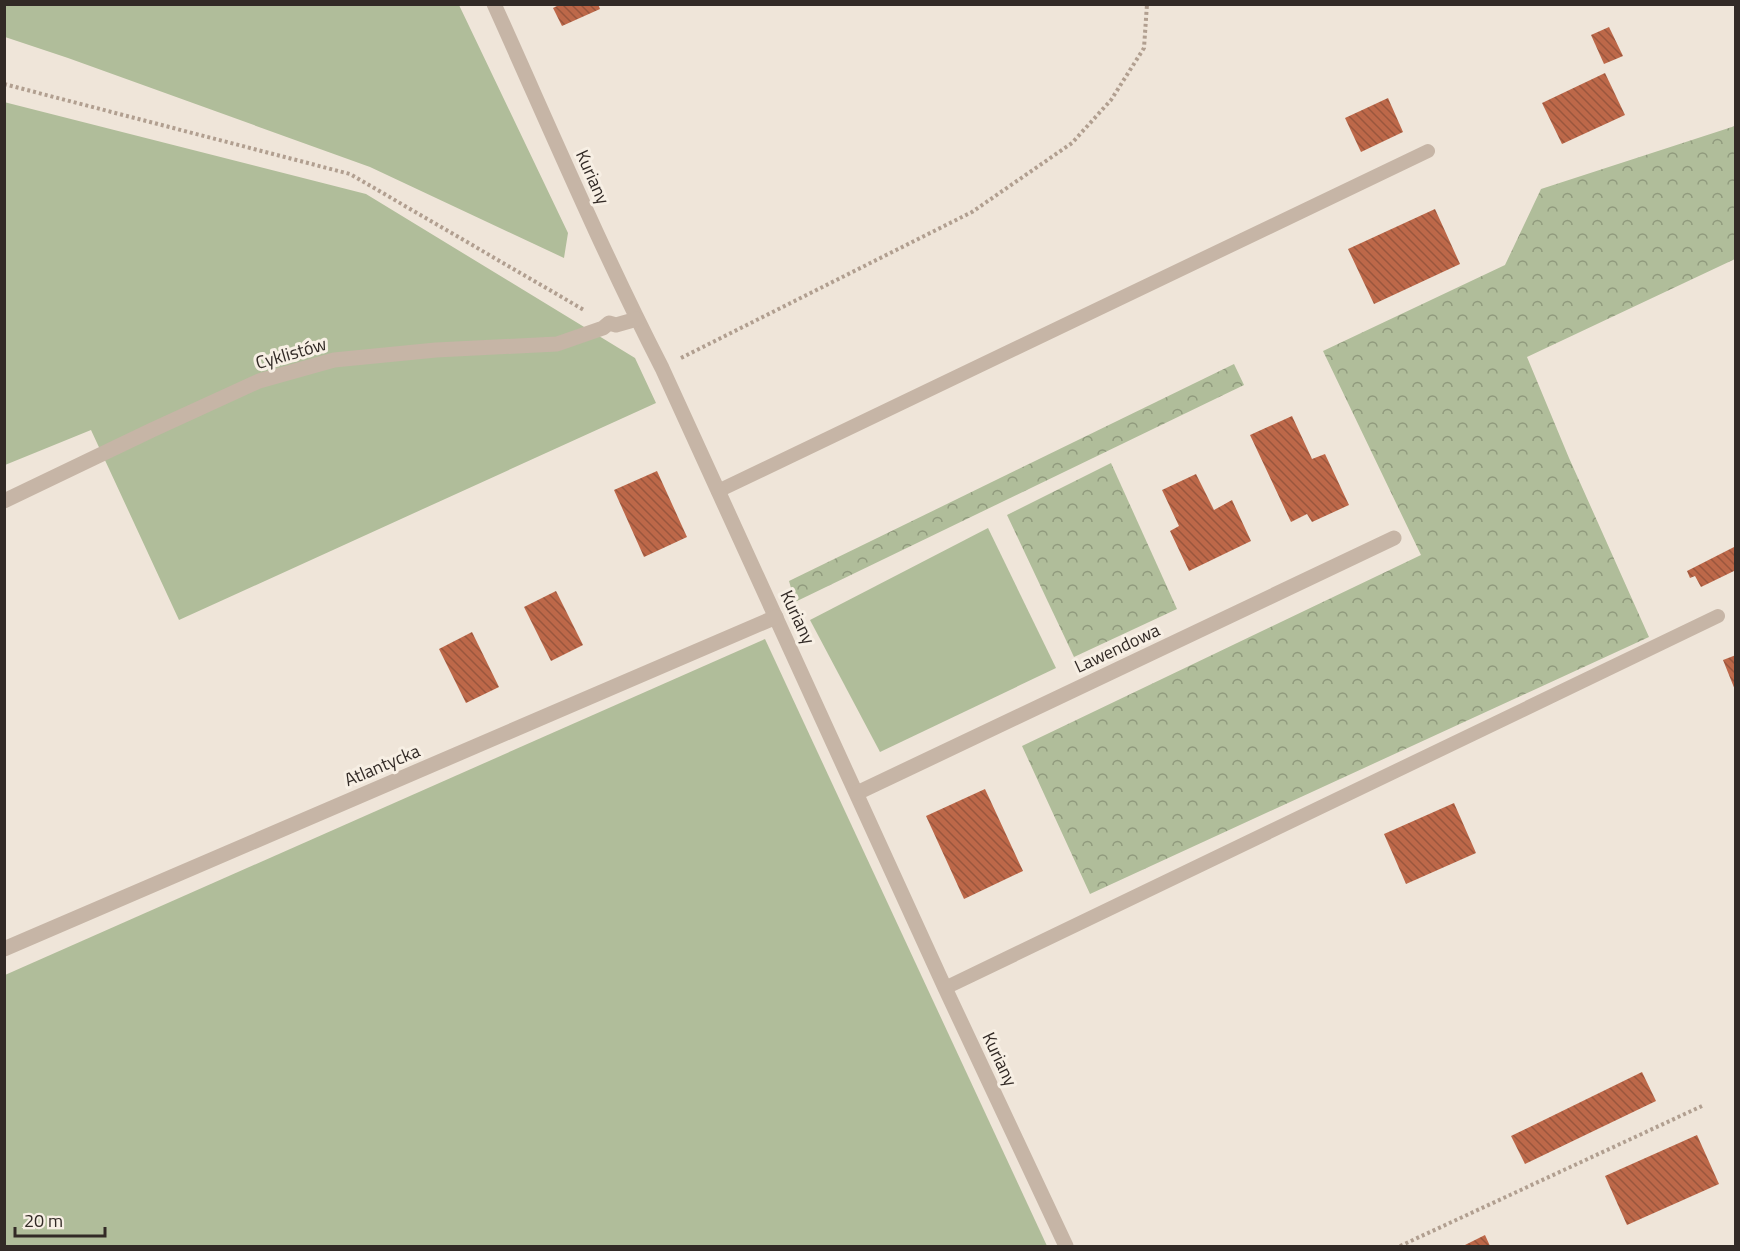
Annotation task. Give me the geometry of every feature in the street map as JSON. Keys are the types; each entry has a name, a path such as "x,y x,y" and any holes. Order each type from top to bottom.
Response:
{"street":[{"name":"Kuriany","path":"494,4 945,988 1066,1246"},
{"name":"Cyklistów","path":"4,501 259,381 334,360 436,350 556,344 603,328 609,323 616,325 637,319"},
{"name":"Lawendowa","path":"857,793 1394,538"},
{"name":"Atlantycka","path":"4,949 776,616"}],"lane":[{"path":"718,491 1428,151"},
{"path":"945,988 1718,616"}],"path":[{"path":"662,368 972,213 1072,143 1111,100 1144,48 1147,4"},
{"path":"4,84 350,174 599,320 609,323"},
{"path":"1400,1246 1702,1106"}],"green space":[{"path":"5,4 459,5 568,233 564,258 370,167 5,37"},
{"path":"4,102 366,194 635,358 656,403 179,620 91,430 5,465"},
{"path":"1735,126 1735,259 1527,357 1569,458 1649,637 1090,894 1022,746 1421,555 1323,351 1505,265 1541,189"},
{"path":"1234,364 1244,385 795,602 789,581"},
{"path":"1111,463 1177,609 1074,657 1007,515"},
{"path":"988,528 1056,668 880,752 810,620"},
{"path":"765,639 1047,1246 5,1246 5,975"}],"building":[{"path":"556,4 598,4 600,9 562,26 553,8 557,6"},
{"path":"1609,27 1623,56 1604,64 1591,35"},
{"path":"1605,73 1625,115 1562,144 1542,103"},
{"path":"1388,98 1403,132 1361,152 1345,118"},
{"path":"1435,209 1460,264 1374,304 1348,249"},
{"path":"1292,416 1312,459 1325,454 1349,505 1312,522 1307,514 1291,522 1250,435"},
{"path":"657,471 687,537 644,557 614,490"},
{"path":"1196,474 1214,510 1232,500 1251,541 1189,571 1170,531 1179,526 1162,490"},
{"path":"1736,546 1736,570 1701,587 1695,576 1690,578 1687,571"},
{"path":"556,591 583,645 551,661 524,607"},
{"path":"472,632 499,687 466,703 439,649"},
{"path":"1736,655 1736,690 1735,690 1723,660"},
{"path":"985,789 1023,871 964,899 926,816"},
{"path":"1454,803 1476,853 1406,884 1384,834"},
{"path":"1642,1072 1656,1101 1525,1164 1511,1136"},
{"path":"1697,1135 1719,1184 1627,1225 1605,1176"},
{"path":"1485,1235 1490,1246 1463,1246"}]}
